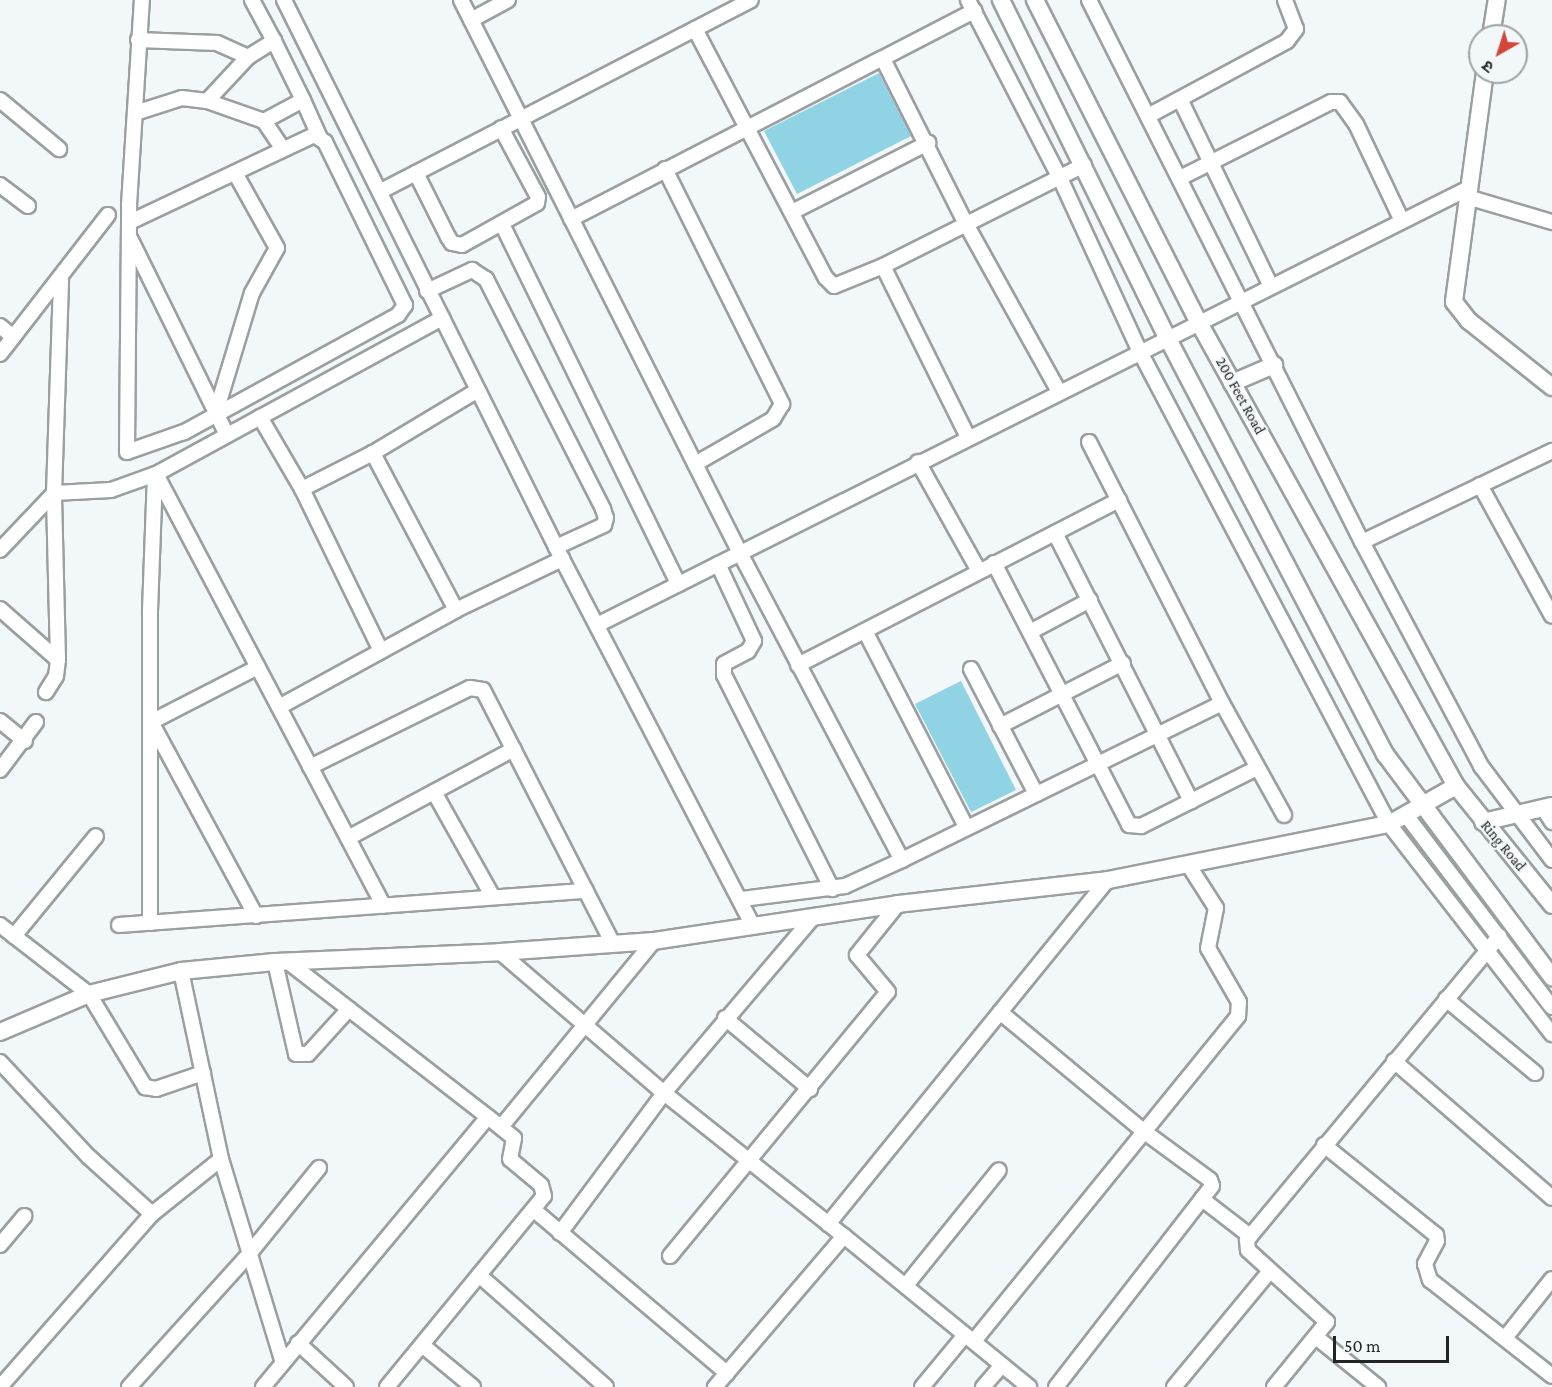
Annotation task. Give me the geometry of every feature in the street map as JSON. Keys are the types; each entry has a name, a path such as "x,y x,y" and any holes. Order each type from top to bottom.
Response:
{"street":[{"path":"142,0 138,40 130,222 127,452 184,432 216,412 398,315 405,305 252,0"},
{"path":"284,0 381,191 427,291 559,553 742,900 753,926"},
{"path":"461,0 740,553 902,860"},
{"path":"471,20 508,0"},
{"path":"381,191 751,0"},
{"path":"1001,0 1167,336 1385,754 1421,806 1552,977"},
{"name":"200 Feet Road","path":"1035,0 1198,321 1456,786"},
{"path":"1089,0 1362,542 1481,766 1552,860"},
{"path":"1148,116 1287,41 1296,29 1285,0"},
{"path":"1493,24 1497,0"},
{"path":"571,219 747,126 883,59 971,6 1060,178 1139,350 1389,824 1552,1034"},
{"path":"695,29 826,278 834,286 883,266 1084,165"},
{"path":"138,40 217,43 248,57"},
{"path":"207,101 248,57 273,41"},
{"path":"883,59 928,143 966,224 1059,392"},
{"path":"1483,84 1454,302 1469,321 1552,387"},
{"path":"135,113 182,98 207,101 264,122 282,148"},
{"path":"1180,99 1271,286"},
{"path":"0,100 59,149"},
{"path":"264,122 303,100"},
{"path":"1180,178 1331,102 1340,102 1356,124 1402,221"},
{"path":"416,173 452,243 462,245 502,224 534,207 538,197 501,128"},
{"path":"130,222 235,173 306,136 320,138"},
{"path":"792,212 928,143"},
{"path":"665,169 782,404 773,419 695,464"},
{"path":"216,412 255,285 277,248 235,173"},
{"path":"0,185 28,206"},
{"path":"597,625 1167,336 1402,221 1467,193 1552,222"},
{"path":"0,354 61,280 108,215"},
{"path":"502,224 678,584"},
{"path":"130,238 227,435"},
{"path":"883,266 968,437"},
{"path":"279,707 559,553 604,525 606,518 603,509 486,279 472,270 427,291"},
{"path":"46,692 56,676 58,660 54,493 61,280"},
{"path":"0,550 54,493 111,490 156,474 442,318"},
{"path":"0,326 14,337"},
{"path":"1232,383 1274,365"},
{"path":"302,489 373,453 478,390"},
{"path":"260,417 302,489 381,651"},
{"path":"1089,442 1222,703 1284,815"},
{"path":"1362,542 1552,452"},
{"path":"373,453 456,610"},
{"path":"918,462 979,571"},
{"path":"156,474 384,906"},
{"path":"150,923 150,611 156,474"},
{"path":"1480,485 1552,616"},
{"path":"798,665 1119,500"},
{"path":"1055,533 1160,733 1191,801"},
{"path":"994,563 1099,762 1124,817 1135,828 1257,768"},
{"path":"718,564 754,641 748,651 724,664 724,675 832,889"},
{"path":"1030,632 1090,600"},
{"path":"0,609 58,660"},
{"path":"865,631 966,827"},
{"path":"1000,726 1123,663"},
{"path":"151,722 258,667"},
{"path":"971,669 1036,794"},
{"path":"310,767 476,687 488,696 612,942"},
{"path":"742,900 832,889 860,881 1222,703"},
{"path":"0,721 24,741"},
{"path":"0,770 36,722"},
{"path":"151,722 256,916"},
{"path":"348,838 514,749"},
{"path":"0,1032 89,994 181,971 281,961 500,952 612,942 654,941 898,904 1108,879 1389,824 1456,786"},
{"name":"Ring Road","path":"1456,786 1552,905"},
{"path":"434,792 494,897"},
{"path":"1483,822 1517,813 1549,812"},
{"path":"1406,815 1552,1007"},
{"path":"14,936 96,836"},
{"path":"922,1387 969,1338 1240,1010 1208,948 1216,908 1188,864"},
{"path":"828,1224 1108,879"},
{"path":"119,925 586,891"},
{"path":"670,1256 750,1162 888,992 857,954 898,904"},
{"path":"560,1233 664,1093 725,1018 813,917"},
{"path":"0,925 89,994 145,1087 156,1089 203,1073"},
{"path":"1274,1387 1327,1322 1324,1316 1248,1250 1250,1236 1499,936"},
{"path":"501,1127 654,941"},
{"path":"500,952 586,1023 664,1093 843,1236 907,1284 1029,1387"},
{"path":"281,961 296,1054 308,1054 349,1009"},
{"path":"281,961 349,1009 514,1138 510,1159 543,1188 544,1196 534,1210 387,1387"},
{"path":"181,971 221,1159 283,1363"},
{"path":"1446,999 1535,1073"},
{"path":"1000,1012 1142,1130 1210,1180 1212,1186 1056,1387"},
{"path":"725,1018 810,1089"},
{"path":"1394,1061 1552,1198"},
{"path":"0,1062 89,1157 152,1214"},
{"path":"263,1387 488,1117"},
{"path":"1324,1145 1436,1235 1437,1240 1425,1264 1426,1276 1552,1376"},
{"path":"0,1387 152,1214 221,1159"},
{"path":"129,1387 249,1254 319,1168"},
{"path":"907,1284 999,1170"},
{"path":"1202,1199 1250,1236"},
{"path":"534,1210 727,1373"},
{"path":"0,1245 24,1216"},
{"path":"715,1387 843,1236"},
{"path":"1174,1387 1270,1271"},
{"path":"479,1275 606,1387"},
{"path":"1505,1338 1552,1280"},
{"path":"1316,1337 1378,1387"},
{"path":"298,1343 346,1387"},
{"path":"422,1345 473,1387"},
{"path":"983,1387 1002,1365"}],"shaded area":[{"path":"879,73 911,136 797,194 764,131"},
{"path":"961,681 1016,790 971,812 915,704"}]}
